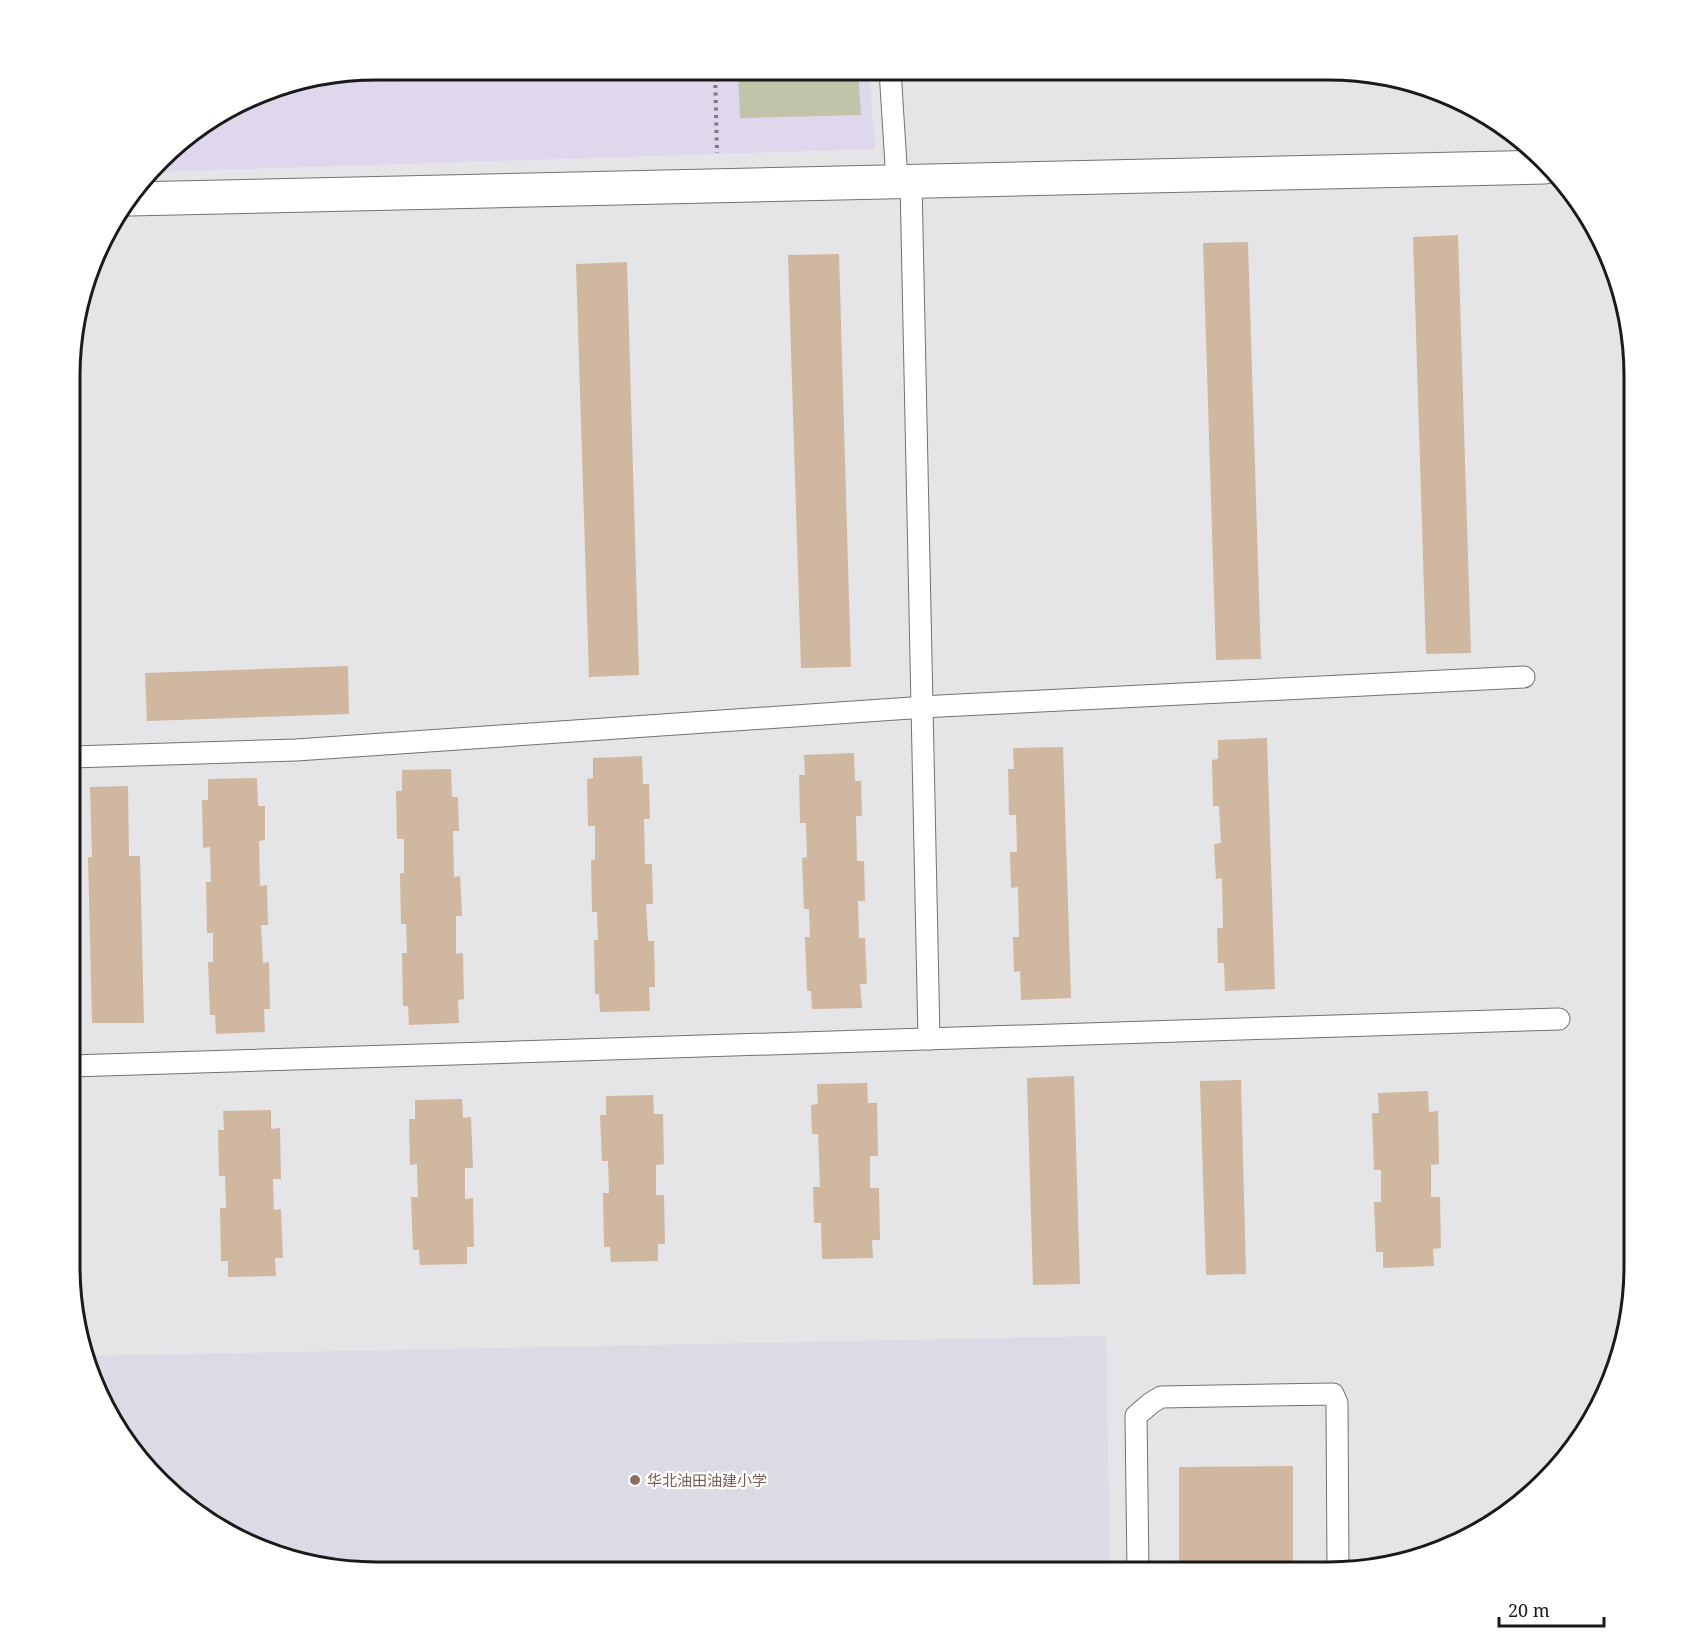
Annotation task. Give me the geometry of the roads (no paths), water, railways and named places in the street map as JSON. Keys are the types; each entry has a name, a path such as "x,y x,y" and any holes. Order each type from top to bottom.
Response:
{"street":[{"path":"137,200 1538,167"}],"lane":[{"path":"891,80 904,181 922,707 929,1039"},
{"path":"80,757 296,750 922,707 1524,677"},
{"path":"80,1066 1559,1019"},
{"path":"1138,1562 1136,1416 1151,1402 1161,1397 1333,1394 1337,1403 1338,1561"}],"place":[{"name":"华北油田油建小学","path":"635,1480"}]}
